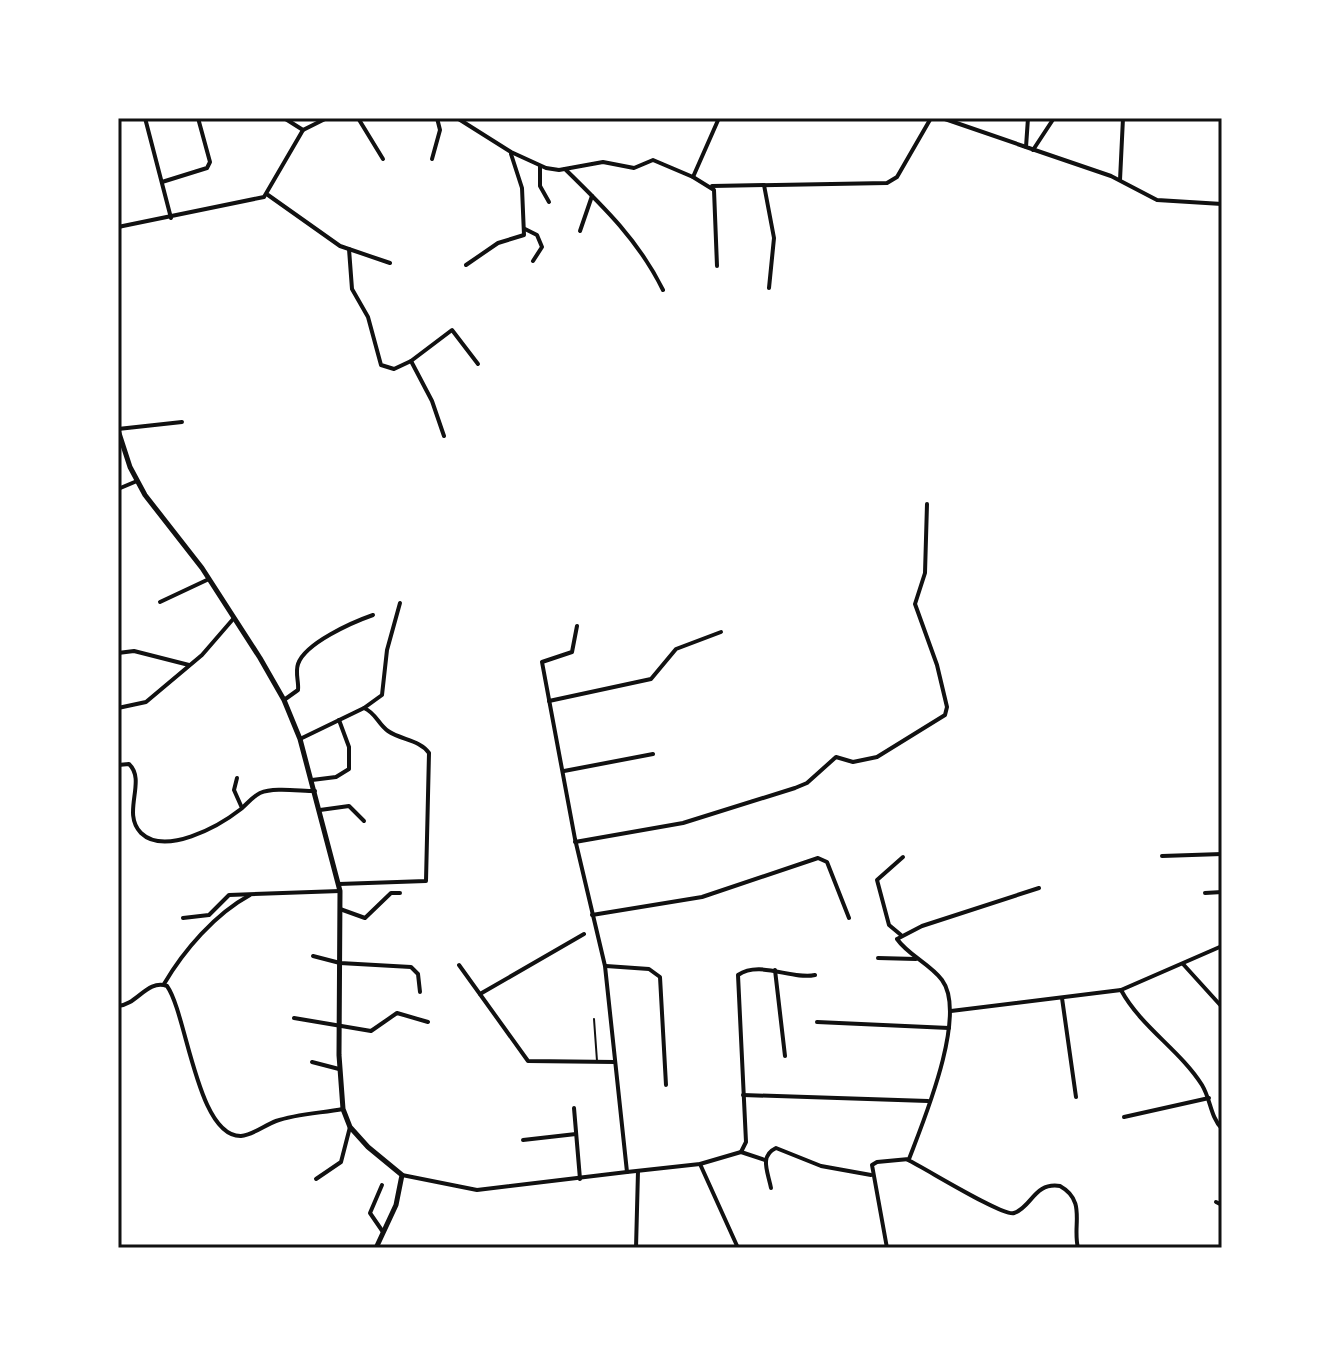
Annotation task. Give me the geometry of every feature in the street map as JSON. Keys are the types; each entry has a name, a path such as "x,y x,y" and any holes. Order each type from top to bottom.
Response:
{"street":[{"path":"145,118 171,218"},
{"path":"162,182 207,168 210,162 198,118"},
{"path":"284,118 303,130"},
{"path":"268,195 303,130 327,118"},
{"path":"358,118 383,159"},
{"path":"432,159 440,130 437,118"},
{"path":"457,118 540,166 565,169 603,162 634,168 653,160 712,186 891,182 930,118"},
{"path":"693,177 719,118"},
{"path":"942,118 1120,181 1157,200 1222,204"},
{"path":"1026,147 1028,118"},
{"path":"1033,150 1054,118"},
{"path":"1120,181 1123,118"},
{"path":"466,265 500,242 521,237 525,229 522,188 511,152"},
{"path":"540,166 540,186 549,202"},
{"path":"565,169 637,245 663,290"},
{"path":"764,185 774,238 769,288"},
{"path":"712,186 717,266"},
{"path":"118,227 268,195 349,249 390,263"},
{"path":"580,231 592,195"},
{"path":"525,229 534,232 541,243 541,254 533,261"},
{"path":"349,249 352,289 368,317 381,365 394,369 411,361 452,330 478,364"},
{"path":"411,361 432,401 444,436"},
{"path":"182,422 118,429 137,481 234,618 284,700 300,739 339,888 339,1069 343,1109 350,1127 368,1147 402,1175 477,1190 700,1164 741,1152 746,1142 737,979 744,971 775,970 815,975"},
{"path":"118,489 137,481"},
{"path":"575,842 683,823 802,786 836,757 853,762 877,757 945,715 947,707 937,665 915,604 925,573 927,504"},
{"path":"160,602 209,579"},
{"path":"300,739 364,708 382,695 387,650 400,603"},
{"path":"284,700 298,690 297,669 303,656 350,623 373,615"},
{"path":"118,708 146,702 204,653 234,618"},
{"path":"577,626 572,652 542,662 575,842 605,966 627,1172"},
{"path":"549,701 651,679 676,649 721,632"},
{"path":"118,653 134,651 189,665"},
{"path":"183,918 209,915 229,895 421,883 427,879 429,753 425,747 390,732 374,713 364,708"},
{"path":"312,780 336,777 349,769 349,747 339,720"},
{"path":"564,771 653,754"},
{"path":"118,765 132,766 134,822 144,835 157,843 177,842 242,808 265,792 315,791"},
{"path":"237,778 234,790 242,808"},
{"path":"320,810 349,806 364,821"},
{"path":"1162,856 1222,854"},
{"path":"901,935 889,925 877,880 903,857"},
{"path":"592,915 702,897 818,858 827,862 849,918"},
{"path":"908,1160 949,1028 950,1011 944,983 898,942 901,935 1039,888"},
{"path":"118,1006 126,1005 144,991 164,984 177,962 213,924 255,892"},
{"path":"1205,893 1222,892"},
{"path":"340,909 365,918 391,893 400,893"},
{"path":"480,994 584,934"},
{"path":"950,1011 1121,990 1222,946"},
{"path":"313,956 340,963 414,968 420,992"},
{"path":"878,958 918,959"},
{"path":"1183,964 1222,1007"},
{"path":"459,965 528,1061 615,1062"},
{"path":"605,966 649,969 660,977 666,1085"},
{"path":"775,970 785,1056"},
{"path":"164,984 172,995 203,1092 226,1131 242,1136 280,1120 343,1109"},
{"path":"1121,990 1199,1081 1209,1098 1213,1120 1222,1129"},
{"path":"1062,998 1076,1097"},
{"path":"294,1018 376,1030 397,1013 428,1022"},
{"path":"817,1022 949,1028"},
{"path":"312,1062 339,1069"},
{"path":"743,1095 928,1101"},
{"path":"1124,1117 1209,1098"},
{"path":"574,1108 580,1179"},
{"path":"316,1179 344,1158 350,1127"},
{"path":"523,1140 576,1134"},
{"path":"771,1188 765,1160 769,1151 776,1148 821,1166 871,1175"},
{"path":"741,1152 750,1158 765,1160"},
{"path":"887,1248 871,1175 872,1165 908,1160 936,1172 1004,1213 1018,1211 1040,1190 1060,1186 1074,1198 1080,1221 1076,1237 1078,1248"},
{"path":"700,1164 738,1248"},
{"path":"636,1248 638,1171"},
{"path":"376,1248 396,1205 402,1175"},
{"path":"382,1185 370,1213 383,1232"}],"lane":[{"path":"594,1019 598,1063"}]}
